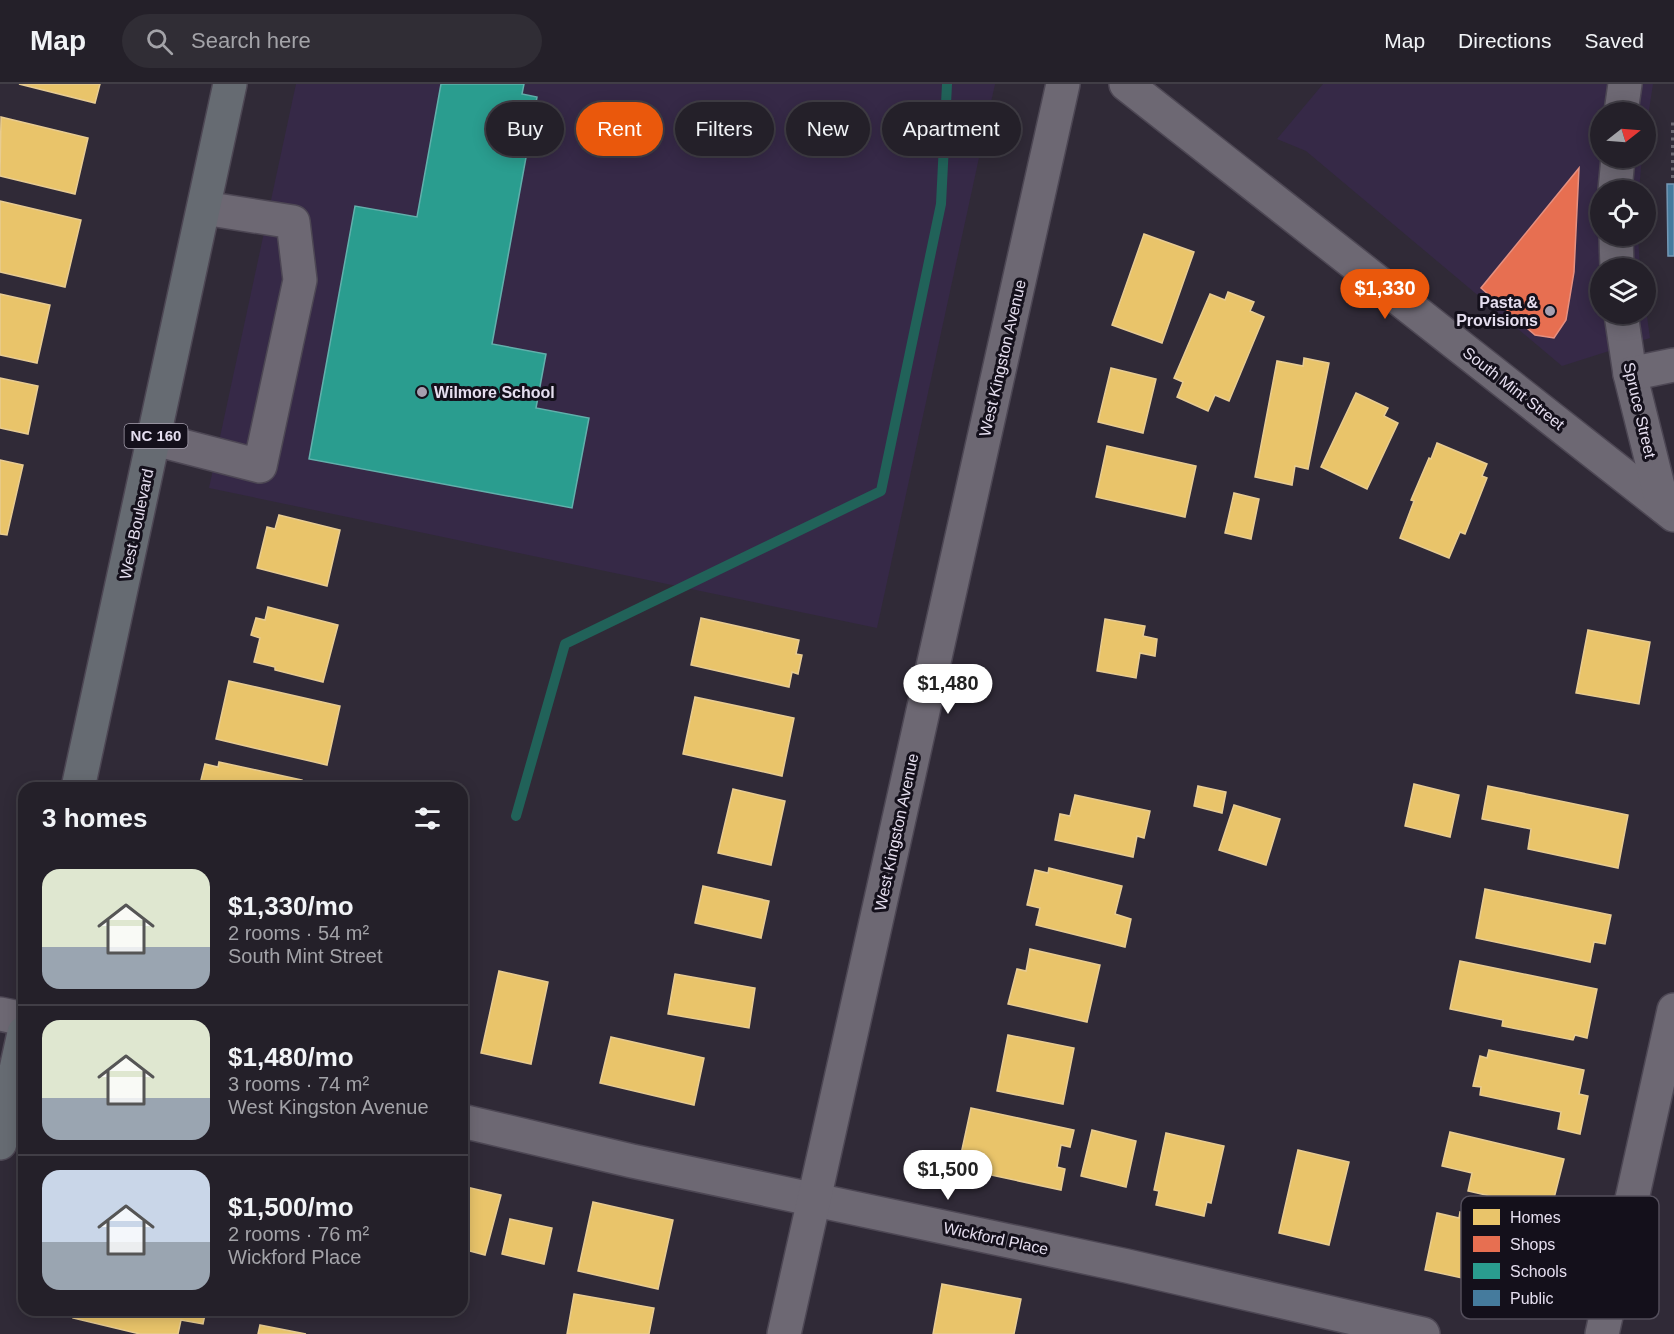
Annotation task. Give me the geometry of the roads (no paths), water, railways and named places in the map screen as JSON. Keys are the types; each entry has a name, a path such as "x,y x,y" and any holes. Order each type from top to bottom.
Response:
{"main road":[{"name":"West Boulevard","path":"79,782 155,440 230,84"},
{"path":"0,1143 18,1060"}],"street":[{"name":"West Kingston Avenue","path":"784,1334 1063,84"},
{"name":"South Mint Street","path":"1126,84 1668,511"},
{"path":"1622,102 1625,84"},
{"path":"155,440 260,466 300,280 293,222 204,208"},
{"name":"Spruce Street","path":"1622,324 1630,374 1668,511"},
{"path":"1630,374 1674,365"},
{"path":"1633,1196 1674,1010"},
{"path":"0,1014 18,1018"},
{"name":"Wickford Place","path":"468,1122 632,1161 1127,1266 1423,1334"},
{"path":"1602,1334 1605,1319"}],"waterway":[{"path":"516,816 565,644 881,491 941,204 947,84"}],"place":[{"name":"Pasta & Provisions","path":"1550,311"},
{"name":"Wilmore School","path":"422,392"}]}
